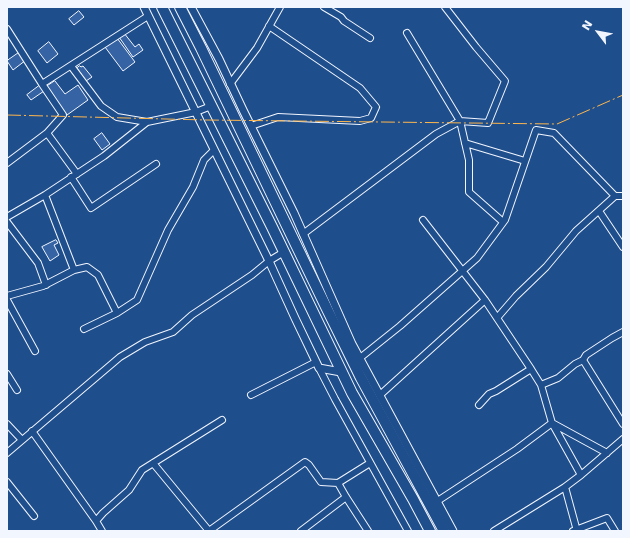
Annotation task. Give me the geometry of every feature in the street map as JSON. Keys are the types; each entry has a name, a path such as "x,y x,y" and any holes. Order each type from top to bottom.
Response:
{"highway":[{"path":"162,7 284,252 341,372 430,531"},
{"path":"180,7 350,348 361,378 444,531"}],"street":[{"path":"144,7 269,261 294,318 335,398 408,531"},
{"path":"191,7 219,59 242,110 294,212 350,348 360,358 436,502 453,531"},
{"path":"230,84 257,48 280,7"},
{"path":"324,7 341,17 344,21 370,38"},
{"path":"303,234 436,134 460,121 488,124 505,81 445,7"},
{"path":"42,84 148,16"},
{"path":"251,126 278,117 360,121 371,118 376,107 360,88 269,26"},
{"path":"7,29 63,115 47,133 7,163"},
{"path":"407,33 460,121 469,160 469,192 504,222"},
{"path":"71,66 101,106 117,117 147,122 196,112 212,106"},
{"path":"230,109 242,110"},
{"path":"7,217 45,195 104,156 147,122"},
{"path":"360,358 400,326 476,258 504,222 536,130 554,133 616,196"},
{"path":"47,133 74,176 91,208 156,164"},
{"path":"465,143 525,161"},
{"path":"84,329 117,313 137,300 168,230 193,187 204,160 214,150"},
{"path":"45,195 74,270"},
{"path":"497,318 516,296 546,267 576,231 616,196 623,196"},
{"path":"598,211 623,247"},
{"path":"423,220 485,300 541,385 552,423 581,475"},
{"path":"7,222 38,263 46,285"},
{"path":"7,453 120,357 145,342 173,332 192,315 284,252"},
{"path":"7,296 46,285 74,270 87,267 98,275 117,313"},
{"path":"7,300 35,351"},
{"path":"380,395 485,300"},
{"path":"541,385 558,378 575,364 583,360 586,355 623,332"},
{"path":"583,360 623,424"},
{"path":"251,395 318,365 341,372"},
{"path":"479,404 489,394 531,369"},
{"path":"7,374 17,390"},
{"path":"96,521 129,490 142,470 222,420"},
{"path":"436,502 517,449 552,423"},
{"path":"552,423 607,453"},
{"path":"7,424 22,440"},
{"path":"32,431 102,531"},
{"path":"494,531 565,487 623,439"},
{"path":"153,463 209,531 305,462 309,465 321,482 338,482 370,463"},
{"path":"7,482 34,516"},
{"path":"338,482 368,531"},
{"path":"565,487 575,530 607,518 615,531"},
{"path":"300,531 346,496"}],"building":[{"path":"79,11 84,17 74,25 69,19"},
{"path":"124,33 135,47 139,44 143,50 133,57 119,37"},
{"path":"117,38 135,62 123,71 105,47"},
{"path":"49,42 58,54 47,63 38,51"},
{"path":"20,52 26,60 13,70 7,61"},
{"path":"83,66 92,77 86,81 77,68"},
{"path":"55,81 65,94 78,85 88,100 67,115 46,87"},
{"path":"39,86 44,91 31,100 27,95"},
{"path":"102,133 110,144 102,150 94,139"},
{"path":"56,240 58,243 54,245 59,255 50,261 42,247"}],"power":[{"path":"7,115 206,120 557,124 623,95"}]}
